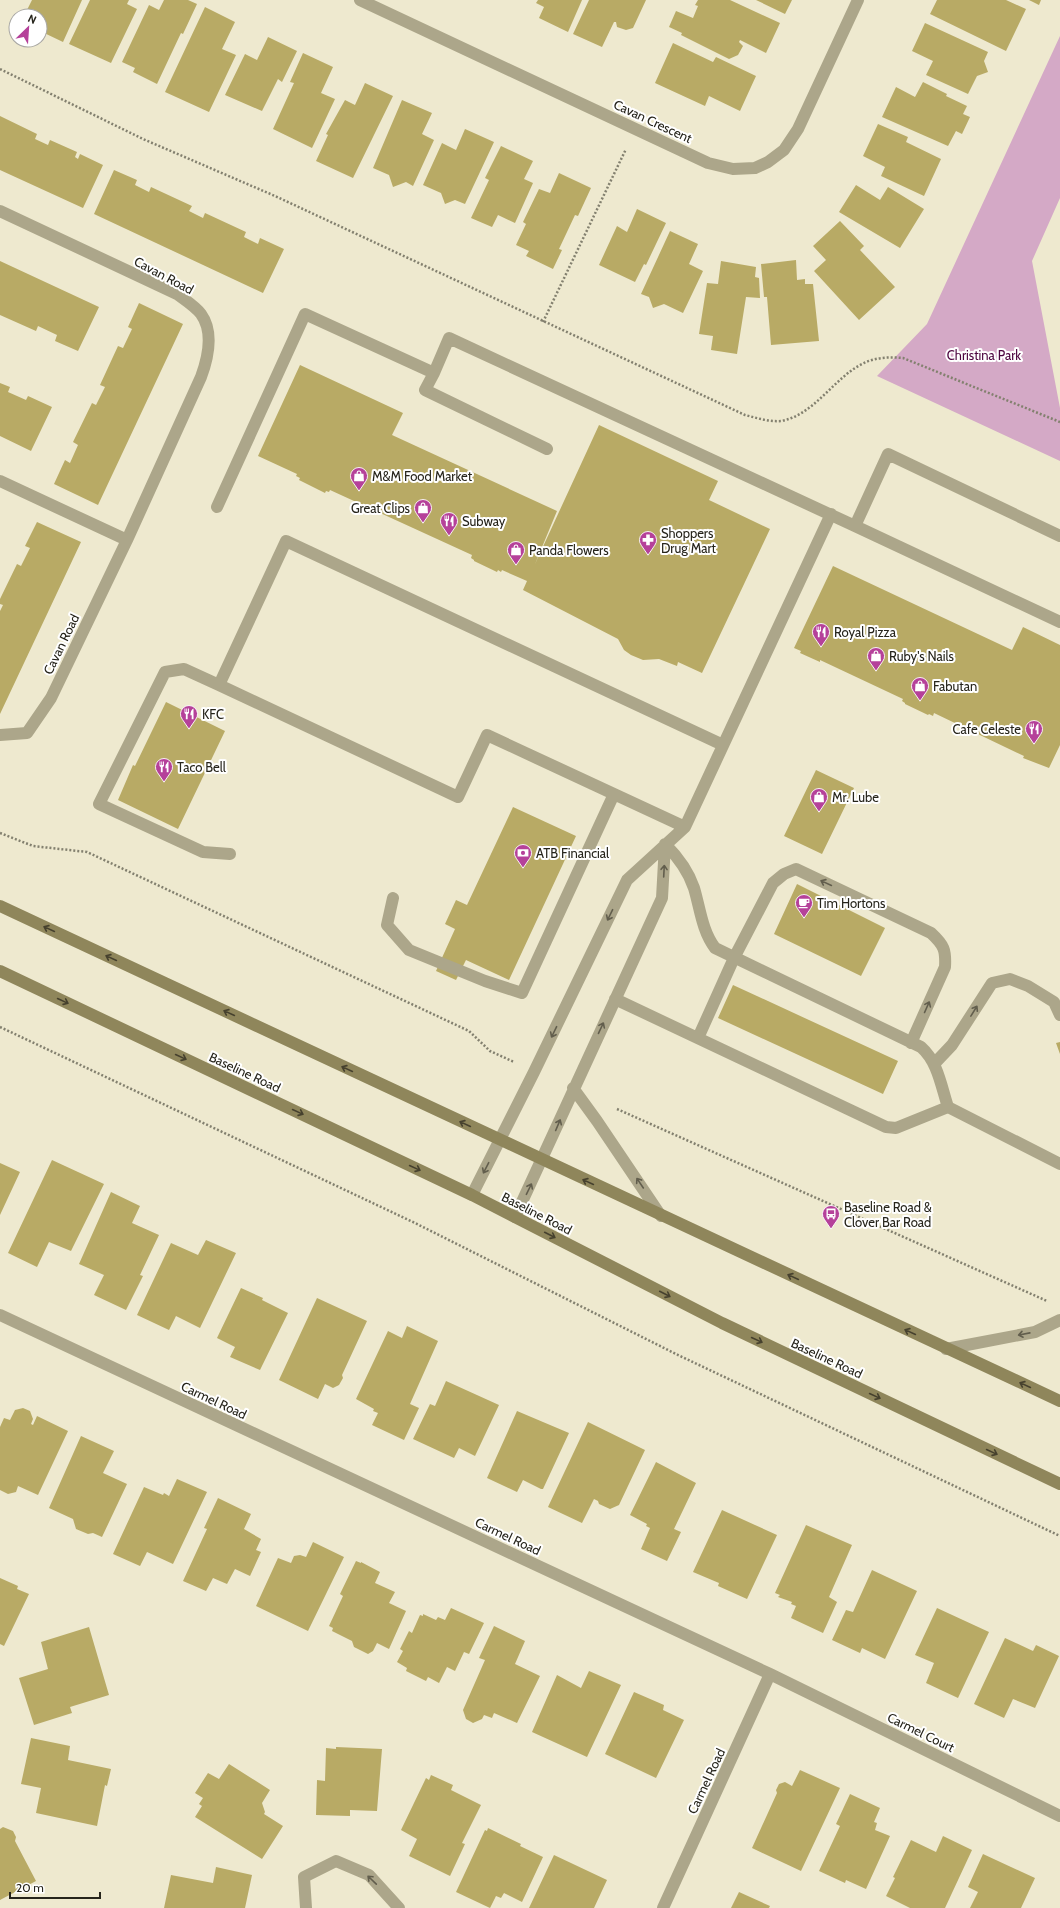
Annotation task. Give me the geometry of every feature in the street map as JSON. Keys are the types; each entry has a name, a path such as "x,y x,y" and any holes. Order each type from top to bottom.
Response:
{"main road":[{"path":"0,906 542,1161 1060,1401"},
{"name":"Baseline Road","path":"0,971 472,1195 722,1323 1060,1484"}],"street":[{"name":"Cavan Crescent","path":"360,0 636,129 715,164 733,169 755,168 768,162 784,150 798,130 858,0"},
{"name":"Cavan Road","path":"0,211 177,294 190,303 202,315 207,328 209,346 207,360 201,377 127,540 51,698 27,733 0,735"},
{"path":"217,507 306,314 434,372"},
{"path":"547,449 425,390 450,338 831,514 1060,622"},
{"path":"856,526 888,454 1060,536"},
{"path":"0,481 127,540"},
{"path":"472,1195 627,880 665,844 685,828 831,514"},
{"path":"219,685 286,541 723,745"},
{"path":"230,854 204,852 99,804 165,672 184,669 458,797 487,735 685,828"},
{"path":"393,898 388,925 410,950 485,982 522,994 614,794"},
{"path":"665,844 678,857 685,868 693,886 703,922 711,943 715,948 921,1047 929,1055 934,1064 948,1107 1060,1164"},
{"path":"515,1217 542,1161 573,1088 662,898 665,844"},
{"path":"698,1038 734,958 773,883 784,874 796,869 931,933 942,944 946,955 945,967 911,1043"},
{"path":"934,1064 952,1045 992,983 1010,979 1028,986 1054,1002 1060,1015"},
{"path":"615,999 886,1127 896,1128 948,1107"},
{"path":"573,1088 661,1216"},
{"name":"Carmel Road","path":"0,1316 770,1674 663,1908"},
{"path":"946,1349 1035,1332 1060,1320"},
{"name":"Carmel Court","path":"770,1674 1060,1816"},
{"path":"306,1908 304,1878 336,1861 369,1876 399,1908"}],"path":[{"path":"0,69 143,139 275,196 745,415 766,421 780,421 793,418 811,406 843,376 864,362 884,357 903,358 1060,422"},
{"path":"543,322 636,129"},
{"path":"0,833 33,846 87,852 469,1030 490,1051"},
{"path":"0,1026 415,1223 678,1355 1060,1536"},
{"path":"613,1108 1049,1303"}],"green space":[{"name":"Christina Park","path":"1060,36 1060,198 1032,261 1060,408 1060,461 877,376 927,324"}],"building":[{"path":"32,0 82,0 63,42 48,35 48,8 28,8"},
{"path":"90,0 129,0 127,4 137,9 111,63 69,44"},
{"path":"164,0 188,0 197,4 183,34 181,33 157,84 133,72 135,68 122,62 149,5 159,10"},
{"path":"538,0 582,0 568,32 539,18 544,7 536,3"},
{"path":"589,0 646,0 633,28 626,30 617,27 616,22 614,22 602,47 573,34"},
{"path":"698,0 730,0 780,23 766,53 740,40 739,42 743,46 738,55 729,59 681,35 682,33 669,27 676,11 693,18 698,6 695,5"},
{"path":"756,0 792,0 785,14"},
{"path":"937,0 1006,0 1026,9 1006,51 930,14"},
{"path":"1029,0 1041,0 1039,5"},
{"path":"205,7 235,22 222,49 236,55 209,112 165,92"},
{"path":"925,23 988,52 984,61 988,72 977,76 968,94 926,75 933,61 912,51"},
{"path":"268,37 297,51 282,82 278,79 262,111 225,95 245,54 257,60"},
{"path":"673,43 713,62 716,57 756,76 740,111 709,96 705,106 655,83"},
{"path":"303,53 333,67 321,93 335,99 312,148 273,129 294,83 290,82"},
{"path":"923,82 947,94 946,96 967,106 963,114 970,117 962,134 956,131 948,146 882,117 896,87 915,97"},
{"path":"365,83 393,96 353,178 316,161 328,135 326,134 345,100 355,105"},
{"path":"402,100 432,113 422,134 434,140 413,186 406,182 393,187 389,175 373,168"},
{"path":"0,116 37,134 35,139 48,145 50,140 77,152 75,157 78,159 80,154 103,165 83,208 0,170"},
{"path":"878,124 908,137 906,142 941,159 924,196 881,176 885,167 863,156"},
{"path":"465,129 494,142 465,204 455,200 445,204 441,193 423,185 442,143 456,150"},
{"path":"501,146 533,161 524,179 533,183 515,223 498,215 492,227 471,218 489,180 485,178"},
{"path":"114,170 137,180 135,185 149,192 151,187 192,206 189,211 203,218 205,213 246,232 244,237 258,244 260,238 284,249 263,293 94,214"},
{"path":"559,173 591,188 578,216 575,215 559,249 562,250 553,269 526,256 529,251 516,245 526,224 523,222 539,189 550,193"},
{"path":"856,185 880,200 888,187 924,209 900,248 839,212"},
{"path":"637,209 666,223 646,265 644,264 635,282 599,265 617,226 627,232"},
{"path":"840,221 864,246 860,250 895,287 859,320 814,271 826,260 813,246"},
{"path":"670,231 698,244 689,264 703,271 683,313 664,304 653,308 649,297 641,294"},
{"path":"796,260 797,280 805,279 805,284 813,284 819,341 771,345 767,297 764,297 761,264"},
{"path":"0,261 99,307 78,351 55,341 57,335 38,326 36,331 0,315"},
{"path":"721,261 756,267 755,277 759,278 760,298 746,297 737,354 711,350 713,336 699,334 707,283 718,284"},
{"path":"139,303 183,324 98,505 54,484 65,460 70,463 78,445 73,442 92,403 96,405 105,387 100,385 118,346 123,348 132,329 128,327"},
{"path":"300,365 403,413 392,435 557,511 535,564 599,425 718,481 709,500 770,529 702,673 678,662 677,666 659,659 643,660 631,655 624,650 618,639 523,590 527,581 502,570 501,572 498,570 497,572 474,561 471,558 472,555 330,490 329,492 326,491 325,493 299,480 300,478 296,476 297,474 258,456"},
{"path":"0,383 10,387 8,392 26,400 28,396 52,407 31,451 0,436"},
{"path":"37,522 81,542 0,714 0,611 3,605 0,604 0,599 17,564 21,566 30,548 25,546"},
{"path":"833,566 1012,650 1023,627 1060,645 1060,745 1049,768 1023,758 1024,756 934,713 933,716 928,715 905,704 902,701 903,699 820,660 820,662 800,653 801,651 794,648"},
{"path":"166,702 225,731 178,829 118,800 133,765 135,766"},
{"name":"Mr. Lube","path":"816,770 854,788 822,854 784,836"},
{"name":"ATB Financial","path":"513,807 576,836 509,980 466,960 456,980 436,971 455,929 445,924 456,900 467,905"},
{"path":"797,884 885,928 861,976 774,934"},
{"path":"733,985 898,1061 883,1094 718,1018"},
{"path":"1060,1042 1060,1054 1056,1043"},
{"path":"52,1160 104,1184 71,1251 49,1242 37,1267 8,1253"},
{"path":"0,1163 20,1172 0,1215"},
{"path":"111,1192 140,1206 132,1223 159,1235 140,1275 143,1276 126,1310 94,1295 104,1275 79,1264"},
{"path":"206,1240 236,1253 200,1328 176,1316 169,1330 137,1315 171,1243 198,1255"},
{"path":"241,1288 263,1298 262,1300 288,1313 260,1370 230,1357 235,1347 217,1338"},
{"path":"317,1298 367,1321 342,1375 343,1378 339,1385 333,1388 325,1384 318,1399 279,1380"},
{"path":"407,1326 438,1341 410,1404 419,1408 404,1440 372,1425 378,1413 373,1411 374,1409 356,1399 388,1331 402,1338"},
{"path":"446,1381 499,1405 475,1456 459,1448 454,1458 413,1439 430,1404 435,1406"},
{"path":"23,1408 30,1411 33,1419 31,1424 33,1425 37,1416 68,1431 38,1495 18,1486 16,1492 8,1494 0,1490 0,1427 4,1418 10,1420 15,1410"},
{"path":"517,1411 569,1433 543,1489 523,1480 517,1492 487,1478"},
{"path":"588,1422 645,1450 619,1505 610,1509 599,1504 598,1501 594,1499 582,1523 548,1507"},
{"path":"81,1436 114,1451 103,1473 127,1484 102,1537 93,1533 88,1534 76,1529 73,1519 49,1508"},
{"path":"656,1462 696,1483 674,1529 681,1532 667,1561 641,1549 650,1528 646,1526 647,1524 630,1515"},
{"path":"177,1479 207,1492 173,1564 147,1552 140,1566 113,1554 144,1487 169,1496"},
{"path":"218,1498 251,1514 244,1529 261,1539 256,1550 261,1552 250,1576 235,1569 227,1584 213,1578 206,1591 183,1581 207,1529 204,1528"},
{"path":"722,1510 777,1535 747,1599 718,1586 719,1583 693,1572"},
{"path":"806,1525 852,1545 829,1597 837,1602 823,1633 791,1618 796,1606 791,1604 792,1602 778,1597 780,1595 775,1593"},
{"path":"313,1542 344,1557 308,1631 256,1606 278,1558 291,1563 294,1556 300,1555 306,1557"},
{"path":"356,1561 380,1572 375,1583 395,1592 389,1603 406,1611 389,1649 377,1643 373,1651 368,1654 354,1647 352,1641 332,1631 333,1628 329,1626 343,1596 340,1594"},
{"path":"872,1570 917,1591 885,1659 862,1648 860,1653 832,1640 846,1610 853,1612"},
{"path":"0,1578 18,1586 17,1589 29,1594 4,1646 0,1644"},
{"path":"451,1608 484,1623 469,1654 464,1652 455,1671 447,1667 439,1683 428,1677 426,1681 406,1671 407,1668 397,1662 403,1651 400,1649 409,1631 412,1633 420,1615 423,1616 423,1614 436,1620 438,1617 445,1620"},
{"path":"937,1608 989,1632 958,1698 926,1683 934,1663 915,1655"},
{"path":"494,1626 525,1641 515,1664 540,1676 517,1723 494,1713 492,1718 484,1715 482,1719 473,1723 466,1719 463,1710 485,1660 479,1658"},
{"path":"89,1627 109,1695 70,1707 72,1713 34,1725 19,1678 48,1669 41,1642"},
{"path":"1005,1638 1033,1651 1036,1645 1059,1656 1035,1708 1013,1699 1004,1718 974,1704"},
{"path":"589,1671 621,1685 587,1757 532,1732 557,1675 581,1688"},
{"path":"634,1692 664,1705 663,1710 684,1720 656,1778 605,1754"},
{"path":"31,1738 70,1746 68,1760 111,1769 107,1786 105,1785 97,1826 36,1813 41,1788 21,1784"},
{"path":"336,1747 382,1749 377,1811 350,1810 350,1816 316,1815 317,1780 325,1781 326,1748 336,1749"},
{"path":"229,1764 270,1790 262,1803 265,1812 264,1814 283,1826 262,1859 195,1817 202,1806 199,1804 203,1798 195,1793 208,1773 219,1779"},
{"path":"800,1770 840,1788 801,1871 752,1848 777,1793 776,1790 779,1784 785,1782 792,1786"},
{"path":"431,1775 453,1785 451,1790 481,1805 462,1843 465,1844 450,1876 409,1856 417,1839 401,1830 426,1778 429,1780"},
{"path":"850,1794 880,1808 874,1822 877,1823 875,1830 890,1836 866,1889 846,1880 845,1883 819,1871 840,1826 836,1824"},
{"path":"3,1827 13,1831 16,1837 15,1841 36,1881 0,1900 0,1829"},
{"path":"488,1828 521,1844 520,1846 543,1857 522,1902 504,1893 501,1898 496,1896 490,1908 456,1892 485,1830 487,1831"},
{"path":"943,1836 972,1850 945,1908 910,1908 886,1896 895,1878 893,1877 911,1840 936,1852"},
{"path":"983,1854 1035,1878 1021,1908 970,1908 978,1892 968,1887"},
{"path":"554,1855 607,1880 594,1908 529,1908"},
{"path":"216,1867 252,1875 245,1908 164,1908 171,1875 213,1883"},
{"path":"739,1892 770,1906 769,1908 731,1908"}],"place":[{"name":"M&M Food Market","path":"359,491"},
{"name":"Great Clips","path":"423,523"},
{"name":"Subway","path":"449,536"},
{"name":"Shoppers Drug Mart","path":"648,555"},
{"name":"Panda Flowers","path":"516,565"},
{"name":"Royal Pizza","path":"821,647"},
{"name":"Ruby's Nails","path":"876,671"},
{"name":"Fabutan","path":"920,701"},
{"name":"KFC","path":"189,729"},
{"name":"Cafe Celeste","path":"1034,744"},
{"name":"Taco Bell","path":"164,782"},
{"name":"Mr. Lube","path":"819,812"},
{"name":"ATB Financial","path":"523,868"},
{"name":"Tim Hortons","path":"804,918"},
{"name":"Baseline Road & Clover Bar Road","path":"831,1229"}]}
